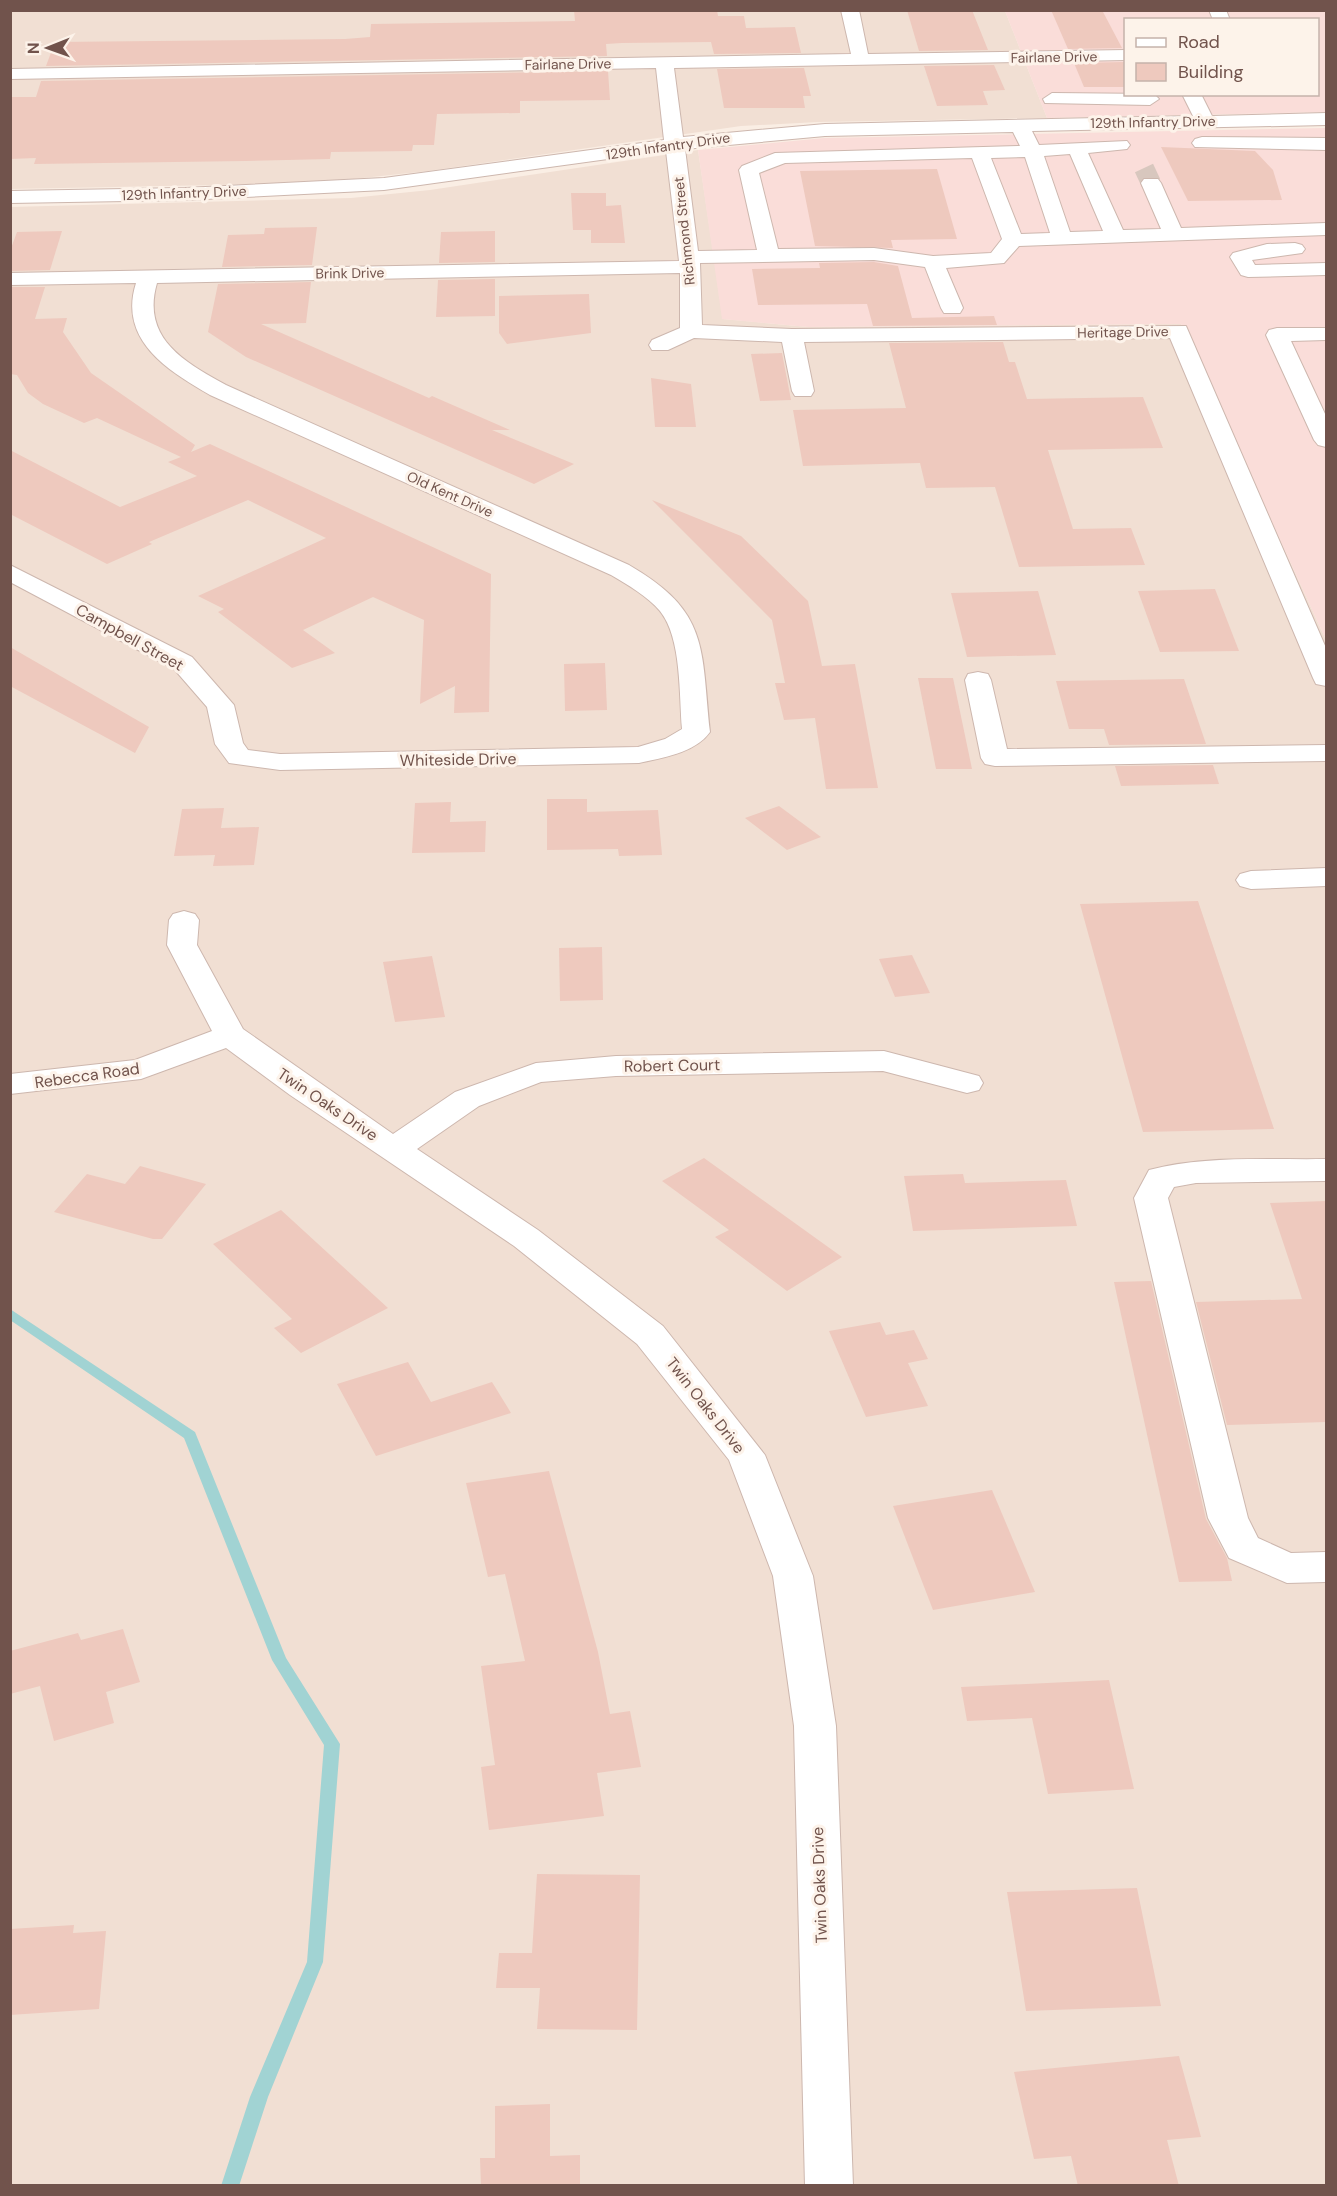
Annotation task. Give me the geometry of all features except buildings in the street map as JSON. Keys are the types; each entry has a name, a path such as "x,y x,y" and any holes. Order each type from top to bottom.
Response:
{"street":[{"path":"850,10 861,61"},
{"path":"1064,124 1031,48 1124,38"},
{"name":"Fairlane Drive","path":"10,74 861,61 1031,48 1124,56"},
{"name":"Richmond Street","path":"664,63 689,262 691,331"},
{"path":"1192,98 1216,100"},
{"path":"1192,98 1205,121"},
{"path":"1052,99 1150,99"},
{"name":"129th Infantry Drive","path":"10,197 184,194 384,184 675,144 825,130 1326,119"},
{"path":"1019,125 1032,151 1061,236"},
{"path":"1179,144 1324,149"},
{"path":"1076,147 1115,235"},
{"path":"769,256 749,170 782,157 1032,151 1076,147 1136,149"},
{"path":"979,152 1013,240 1061,236 1326,229"},
{"path":"1151,183 1173,233"},
{"name":"Brink Drive","path":"10,279 689,262 769,256 874,254 933,262 997,259 1013,240"},
{"path":"1326,248 1267,250 1240,257 1248,271 1326,269"},
{"path":"933,262 951,308"},
{"name":"Old Kent Drive","path":"148,277 141,308 153,341 175,366 218,390 620,570 653,590 673,611 685,635 696,732 675,746"},
{"path":"660,345 691,331"},
{"name":"Heritage Drive","path":"691,331 792,336 1178,331 1326,678"},
{"path":"1326,334 1277,334 1326,440"},
{"path":"792,336 802,391"},
{"name":"Campbell Street","path":"10,572 183,663 220,705 229,744 239,757"},
{"path":"978,680 995,758 1326,753"},
{"name":"Whiteside Drive","path":"239,757 280,762 639,755 675,746"},
{"path":"1251,880 1326,877"},
{"name":"Twin Oaks Drive","path":"184,921 182,945 230,1035 302,1088 526,1239 650,1335 746,1455 793,1576 814,1726 829,2186"},
{"name":"Rebecca Road","path":"10,1084 141,1069 230,1035"},
{"name":"Robert Court","path":"394,1149 467,1099 536,1073 616,1066 884,1061 967,1083"},
{"path":"1326,1170 1196,1172 1161,1178 1151,1198 1228,1518 1244,1548 1287,1568 1326,1567"}],"shaded area":[{"path":"10,11 1005,11 1047,118 818,122 741,126 428,171 316,183 11,189"},
{"path":"1005,11 1326,11 1326,112 1047,118"},
{"path":"1326,128 1326,640 1181,324 808,327 722,319 698,150 824,138"},
{"path":"698,150 723,319 808,327 1181,324 1326,640 1326,2185 11,2185 10,207 351,198 430,190"}],"waterway":[{"path":"10,1313 190,1435 279,1660 332,1744 315,1962 259,2097 230,2186"}],"tunnel":[{"path":"1144,168 1151,183"}]}
